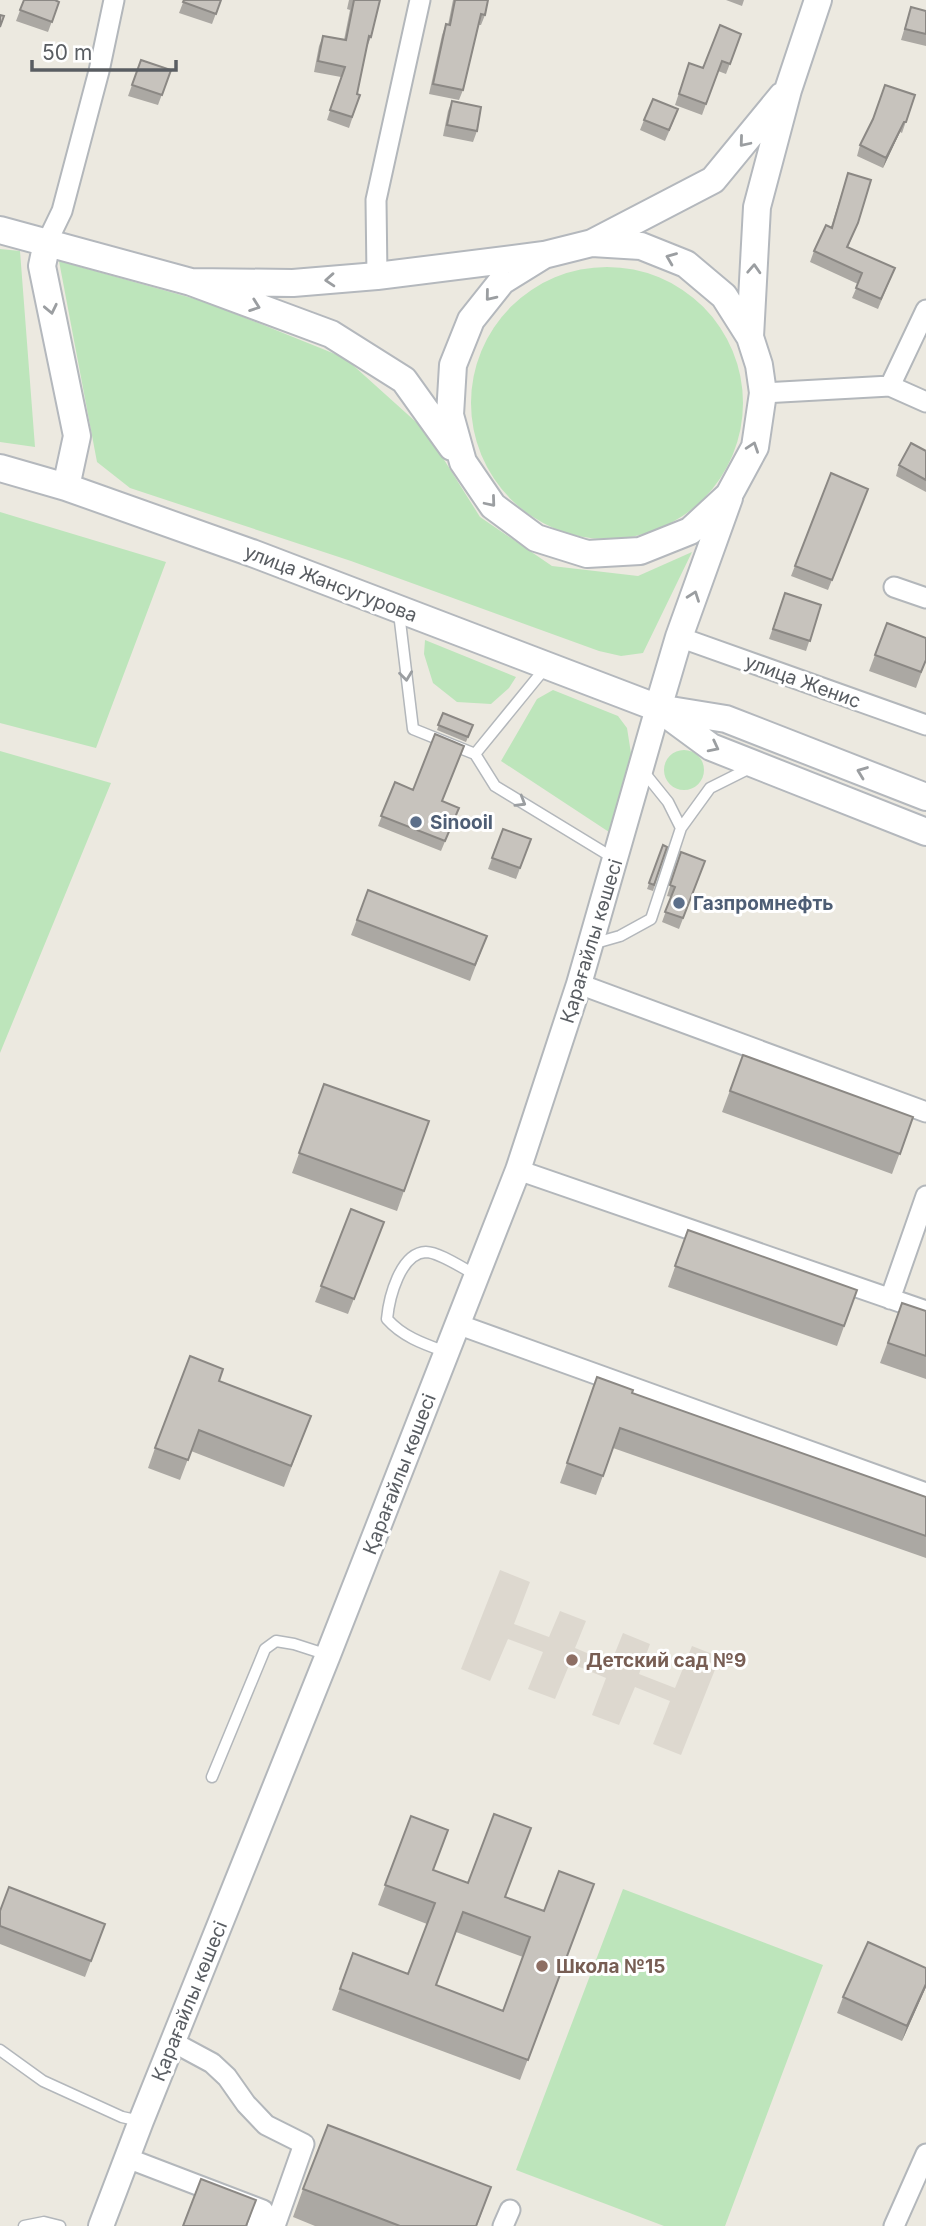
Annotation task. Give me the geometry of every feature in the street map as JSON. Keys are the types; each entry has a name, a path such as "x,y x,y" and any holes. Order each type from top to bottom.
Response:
{"main road":[{"path":"750,337 757,206 788,90 818,0"},
{"path":"191,282 293,282 377,276 544,255 592,243 713,180 788,90"},
{"path":"0,230 191,282 331,334 404,380 493,506 536,538 587,554 640,551 690,531 729,495"},
{"path":"47,242 42,266 77,436 66,487"},
{"path":"592,243 641,246 687,264 724,296 750,337 759,365 763,393 755,447 729,495 679,637 658,708"},
{"path":"463,462 450,415 453,365 471,320 502,281 544,255"},
{"name":"улица Жансугурова","path":"0,468 66,487 252,553 658,708 726,719 926,797"},
{"name":"улица Жансугурова","path":"658,708 711,747 926,832"}],"street":[{"path":"47,242 62,211 99,71 114,0"},
{"path":"377,276 376,200 419,0"},
{"path":"890,386 926,310"},
{"path":"763,393 890,386 926,402"},
{"path":"894,587 926,598"},
{"name":"улица Женис","path":"679,637 926,724"},
{"name":"Қарағайлы көшесі","path":"101,2226 518,1170 579,984 658,708"},
{"path":"579,984 926,1112"},
{"path":"518,1170 926,1311"},
{"path":"890,1299 925,1202"},
{"path":"457,1324 926,1493"},
{"path":"173,2042 212,2063 227,2077 246,2104 266,2125 304,2144 264,2225"},
{"path":"894,2226 926,2154"},
{"path":"127,2158 262,2210 264,2225"}],"lane":[{"path":"398,608 412,729 475,754 495,786 615,859"},
{"path":"475,754 547,666"},
{"path":"591,944 620,936 651,919 681,828 710,788 756,765"},
{"path":"641,768 668,802 681,828"},
{"path":"447,1353 412,1339 396,1329 387,1319 389,1302 403,1266 414,1256 427,1252 437,1255 476,1275"},
{"path":"212,1777 265,1649 276,1641 328,1655"},
{"path":"0,2050 43,2081 122,2117 141,2121"},
{"path":"24,2226 44,2222 60,2226"}],"shaded area":[{"name":"Детский сад №9","path":"500,1570 530,1582 514,1624 549,1637 560,1611 586,1621 575,1648 611,1663 623,1633 650,1644 639,1674 675,1688 692,1646 720,1657 681,1755 653,1744 670,1701 635,1687 619,1725 592,1715 606,1678 570,1663 555,1699 528,1689 543,1652 508,1639 490,1681 461,1669"}],"green space":[{"path":"0,249 20,251 35,447 0,442"},
{"path":"59,261 206,302 345,358 426,431 480,517 552,566 638,576 692,552 643,653 621,656 599,651 351,561 130,488 97,462"},
{"path":"607,267 646,273 671,283 703,307 720,328 732,351 740,377 743,403 737,442 727,467 703,499 682,516 659,528 633,536 607,539 568,533 543,523 511,499 494,478 482,455 474,429 471,403 477,364 487,339 511,307 532,290 555,278 581,270"},
{"path":"0,512 166,562 96,748 0,723"},
{"path":"425,640 516,677 509,688 491,704 457,702 433,683 424,654"},
{"path":"553,690 618,716 627,728 633,766 609,832 501,761 537,699"},
{"path":"684,750 698,756 704,770 698,784 684,790 670,784 664,770 670,756"},
{"path":"0,751 111,783 0,1053"},
{"path":"623,1889 823,1965 725,2226 664,2226 516,2170"}],"building":[{"path":"24,0 59,2 52,22 20,10"},
{"path":"221,0 216,14 183,2"},
{"path":"354,0 380,0 371,37 369,36 357,94 360,95 352,117 330,110 345,67 318,61 323,36 346,40"},
{"path":"455,0 488,0 485,15 481,14 463,90 433,84 446,24 450,25"},
{"path":"911,7 926,11 926,34 905,29"},
{"path":"720,25 741,34 730,64 722,61 706,104 679,94 689,63 703,68"},
{"path":"141,60 171,70 162,95 132,85"},
{"path":"885,85 915,95 906,122 886,158 860,145"},
{"path":"653,99 678,109 669,130 644,120"},
{"path":"452,101 481,107 477,131 447,125"},
{"path":"848,173 871,180 858,223 847,247 895,268 881,299 856,288 862,273 814,251 826,225 832,228"},
{"path":"911,443 926,451 926,480 899,465"},
{"path":"831,473 868,489 832,580 795,566"},
{"path":"785,593 821,605 810,641 773,629"},
{"path":"887,623 926,638 926,660 921,672 875,655"},
{"path":"443,713 473,725 468,737 438,725"},
{"path":"435,734 464,746 442,801 459,808 445,841 381,816 395,782 413,790"},
{"name":"Sinooil","path":"503,829 531,839 520,868 492,858"},
{"path":"663,845 667,847 654,885 649,883"},
{"name":"Газпромнефть","path":"681,852 705,861 683,918 665,912 675,887 670,885"},
{"path":"368,890 487,936 475,965 357,920"},
{"path":"743,1055 913,1117 900,1154 730,1091"},
{"path":"324,1084 429,1121 404,1191 299,1153"},
{"path":"351,1209 384,1222 354,1299 321,1286"},
{"path":"688,1230 857,1290 844,1326 675,1266"},
{"path":"902,1303 926,1311 926,1356 888,1343"},
{"path":"190,1356 223,1369 219,1381 311,1416 291,1466 199,1430 188,1460 155,1448"},
{"path":"597,1377 633,1390 632,1393 926,1497 926,1536 620,1428 603,1476 567,1463"},
{"name":"Школа №15","path":"494,1814 531,1828 505,1897 544,1911 559,1871 594,1884 528,2060 340,1989 353,1953 408,1974 435,1903 385,1885 411,1816 448,1830 433,1870 468,1883","holes":["463,1912 530,1937 503,2011 436,1985"]},
{"path":"9,1887 105,1924 91,1961 0,1926 0,1911"},
{"path":"868,1942 926,1968 926,1984 907,2026 843,1997"},
{"path":"328,2125 491,2187 476,2226 400,2226 303,2189"},
{"path":"201,2179 256,2200 246,2226 183,2226"}],"place":[{"name":"Sinooil","path":"416,822"},
{"name":"Газпромнефть","path":"679,903"},
{"name":"Детский сад №9","path":"572,1660"},
{"name":"Школа №15","path":"542,1966"}]}
